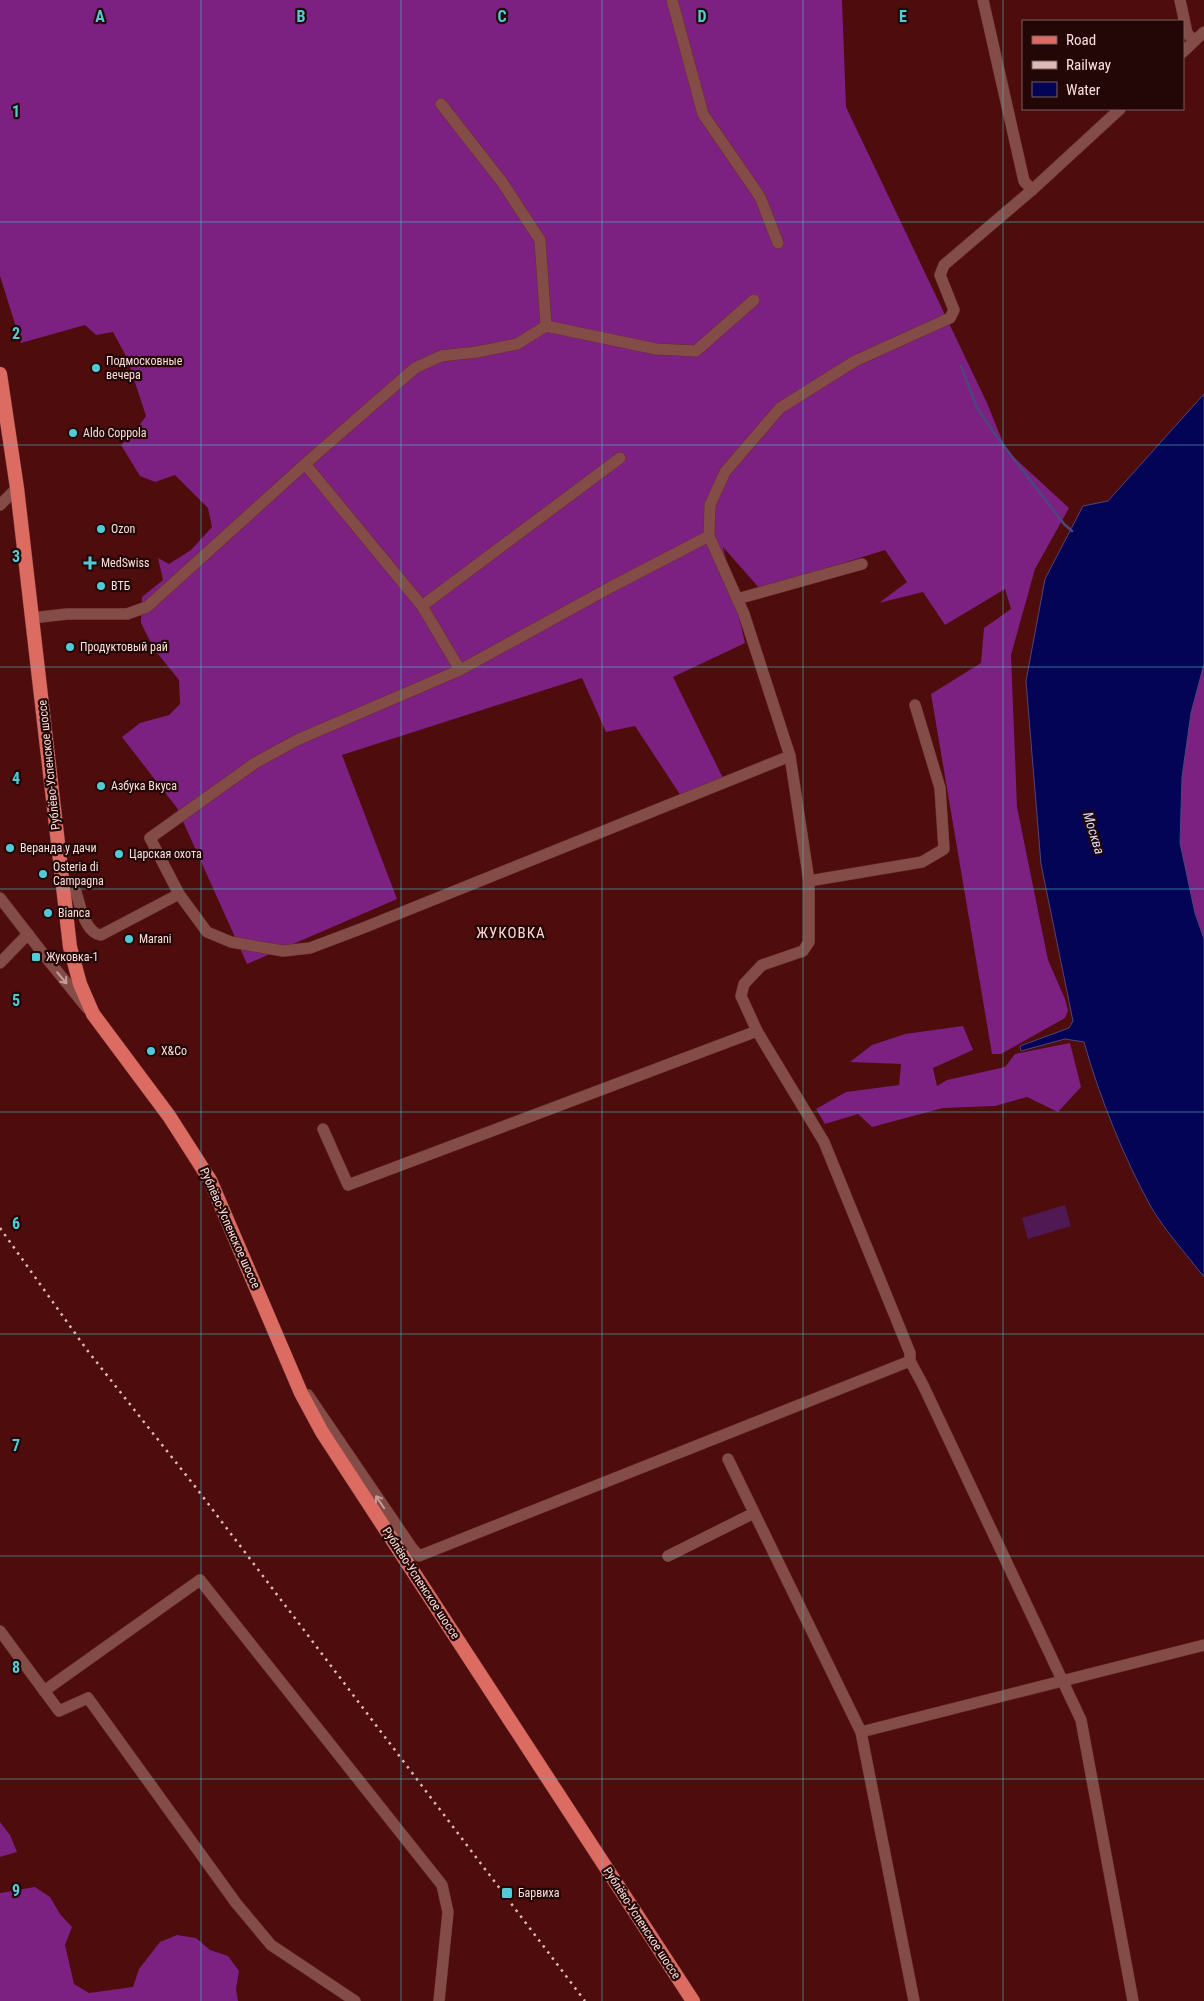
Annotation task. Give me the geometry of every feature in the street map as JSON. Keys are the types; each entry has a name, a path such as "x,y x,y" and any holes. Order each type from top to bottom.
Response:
{"main road":[{"name":"Рублёво-Успенское шоссе","path":"0,374 17,488 64,908 75,969 93,1014 169,1116 210,1180 304,1399 334,1451 693,2001"}],"street":[{"path":"672,0 703,114 760,197 778,243"},
{"path":"983,0 1024,181 1032,190"},
{"path":"1180,0 1187,33 1194,41"},
{"path":"1184,51 1204,32"},
{"path":"441,104 502,182 540,240 546,326"},
{"path":"1119,110 1032,190 944,265 940,275 954,310 950,318 855,361 780,408 726,472 710,504 709,536 744,614 790,756 809,881 809,942 803,951 762,965 744,984 742,996 757,1031 824,1142 910,1353 910,1361 1081,1720 1133,2001"},
{"path":"32,618 67,614 127,614 146,607 415,368 441,356 477,352 517,344 546,326 656,349 696,351 754,300"},
{"path":"422,606 620,458"},
{"path":"305,464 422,606 460,670"},
{"path":"0,505 17,488"},
{"path":"709,536 611,586 460,670 297,740 255,763 209,794 150,838 179,894 207,932 231,942 283,951 310,948 790,756"},
{"path":"737,599 862,564"},
{"path":"809,881 922,862 944,849 940,788 915,705"},
{"path":"64,908 76,892 91,931 100,935 179,894"},
{"path":"0,898 93,1014"},
{"path":"0,963 28,934"},
{"path":"323,1129 348,1185 757,1031"},
{"path":"290,1367 419,1556 910,1361"},
{"path":"728,1459 861,1732 914,2001"},
{"path":"668,1556 754,1514"},
{"path":"44,1691 200,1580 442,1885 448,1912 439,2001"},
{"path":"0,1631 59,1711 88,1698 236,1903 271,1945 355,2001"},
{"path":"861,1732 1204,1645"}],"shaded area":[{"path":"0,0 842,0 846,107 987,403 1006,450 1069,508 1035,569 1011,655 1017,807 1048,960 1065,999 1068,1011 1065,1018 1001,1054 992,1054 931,694 981,663 984,628 1011,609 1005,589 945,625 923,592 879,603 907,582 885,550 760,589 723,547 745,643 673,677 724,780 681,796 635,726 606,732 582,678 342,755 397,899 247,964 177,808 122,737 140,723 169,715 180,704 179,680 154,649 141,623 142,597 163,580 158,558 169,564 191,550 212,527 208,508 175,475 155,482 140,476 121,445 136,430 146,416 127,358 113,332 96,335 85,325 21,343 0,276"},
{"path":"1204,664 1204,939 1195,913 1180,843 1182,777 1191,713"},
{"path":"963,1026 973,1050 933,1068 937,1086 947,1080 1005,1067 1015,1054 1070,1043 1081,1087 1058,1112 1027,1097 995,1106 943,1108 872,1127 858,1114 825,1124 816,1109 846,1092 899,1085 901,1064 850,1062 872,1045 905,1034"},
{"path":"1065,1205 1071,1226 1028,1239 1022,1218"},
{"path":"0,1822 10,1835 17,1852 0,1857"},
{"path":"35,1887 50,1897 60,1914 72,1927 65,1945 74,1984 89,1993 133,1987 139,1969 160,1942 177,1935 196,1938 210,1950 228,1956 239,1971 236,1989 238,2001 0,2001 0,1893"}],"water":[{"name":"Москва","path":"1204,394 1204,664 1191,713 1182,777 1180,843 1195,913 1204,939 1204,1277 1163,1225 1141,1188 1113,1126 1084,1042 1065,1039 1021,1051 1020,1046 1069,1028 1073,1021 1041,864 1026,681 1045,579 1083,506 1108,501"}],"waterway":[{"path":"961,366 977,408 1064,524 1072,531"}],"railway":[{"path":"0,1228 87,1350 197,1489 585,2001"}],"place":[{"name":"Подмосковные вечера","path":"96,368"},
{"name":"Aldo Coppola","path":"73,433"},
{"name":"Ozon","path":"101,529"},
{"name":"MedSwiss","path":"90,563"},
{"name":"ВТБ","path":"101,586"},
{"name":"Продуктовый рай","path":"70,647"},
{"name":"Азбука Вкуса","path":"101,786"},
{"name":"Веранда у дачи","path":"10,848"},
{"name":"Царская охота","path":"119,854"},
{"name":"Osteria di Campagna","path":"43,874"},
{"name":"Bianca","path":"48,913"},
{"name":"Marani","path":"129,939"},
{"name":"Жуковка-1","path":"36,957"},
{"name":"X&Co","path":"151,1051"},
{"name":"Барвиха","path":"507,1893"}],"district":[{"name":"ЖУКОВКА","path":"511,933"}]}
